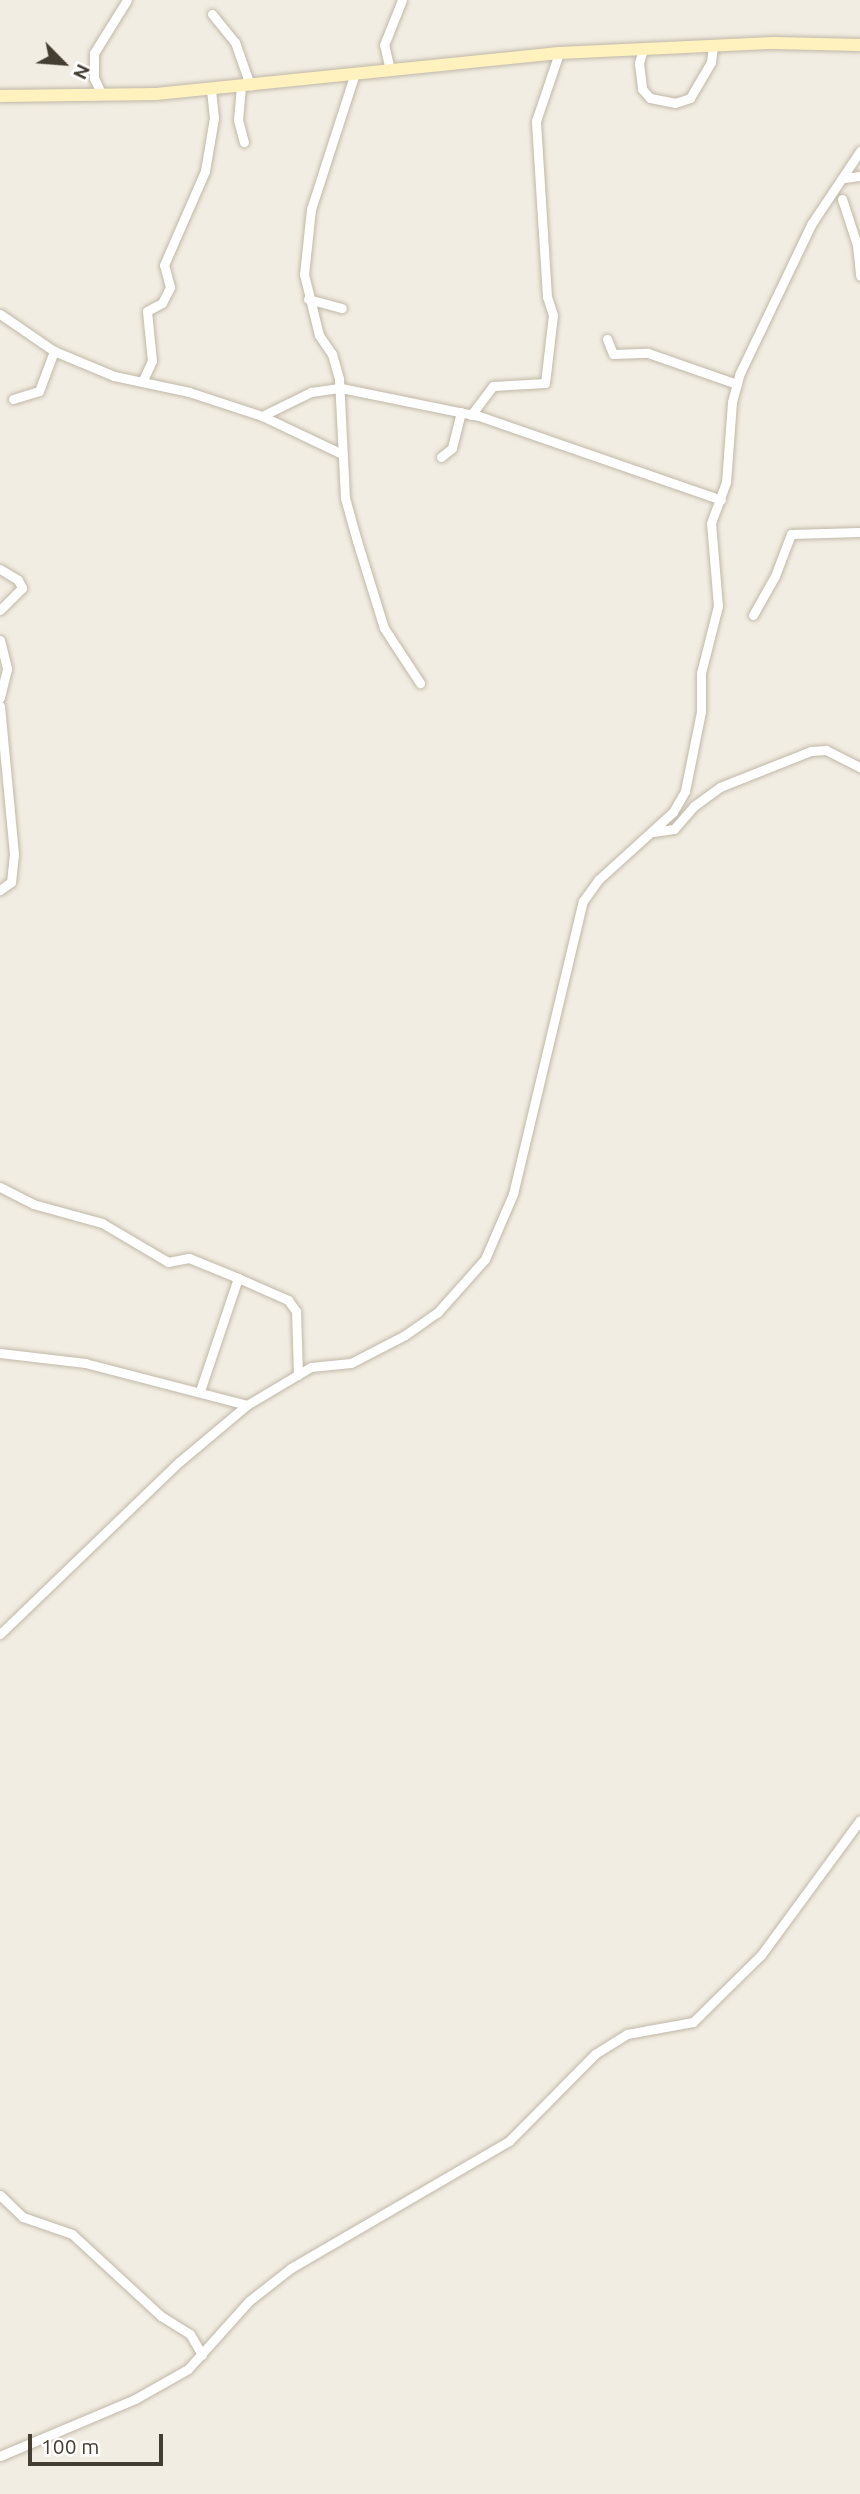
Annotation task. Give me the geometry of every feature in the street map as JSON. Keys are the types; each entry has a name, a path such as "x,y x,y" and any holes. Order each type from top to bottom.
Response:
{"main road":[{"path":"0,96 102,95 211,89 559,52 713,46 860,45"}],"street":[{"path":"102,95 94,78 94,53 127,0"},
{"path":"390,70 384,45 402,0"},
{"path":"212,14 235,42 245,85 238,120 244,142"},
{"path":"643,49 639,63 642,89 650,98 675,103 690,98 711,62 713,46"},
{"path":"441,457 454,444 466,414 493,386 545,383 553,315 547,297 536,121 559,52"},
{"path":"355,73 311,209 304,274 308,299 341,388 345,498 384,628 421,683"},
{"path":"143,380 152,361 148,311 162,303 170,287 164,265 205,171 214,118 211,89"},
{"path":"0,1634 179,1462 247,1405 311,1367 351,1363 405,1335 437,1313 485,1259 513,1194 583,901 598,880 653,832 685,791 699,723 701,673 718,606 711,523 721,500 737,384 812,223 845,178 860,151"},
{"path":"845,178 860,176"},
{"path":"842,198 858,245 860,276"},
{"path":"308,299 342,308"},
{"path":"0,314 54,351 114,376 143,380 262,416 342,454"},
{"path":"607,339 613,354 648,353 737,384"},
{"path":"13,399 39,391 54,351"},
{"path":"262,416 311,392 341,388 466,414 721,500"},
{"path":"752,615 775,576 791,534 860,532"},
{"path":"0,569 18,580 22,588 0,610"},
{"path":"0,640 8,669 0,698"},
{"path":"0,706 9,764 8,822 14,854 11,882 0,890"},
{"path":"653,832 674,829 694,806 720,787 811,751 826,750 860,767"},
{"path":"0,1187 33,1204 102,1223 168,1262 189,1258 288,1300 296,1311 298,1375"},
{"path":"200,1391 238,1278"},
{"path":"0,1353 85,1363 247,1405"},
{"path":"0,2456 135,2399 202,2355 250,2301 291,2268 509,2141 595,2054 627,2034 693,2022 761,1955 860,1820"},
{"path":"0,2195 23,2217 72,2234 161,2316 190,2334 202,2355"}]}
